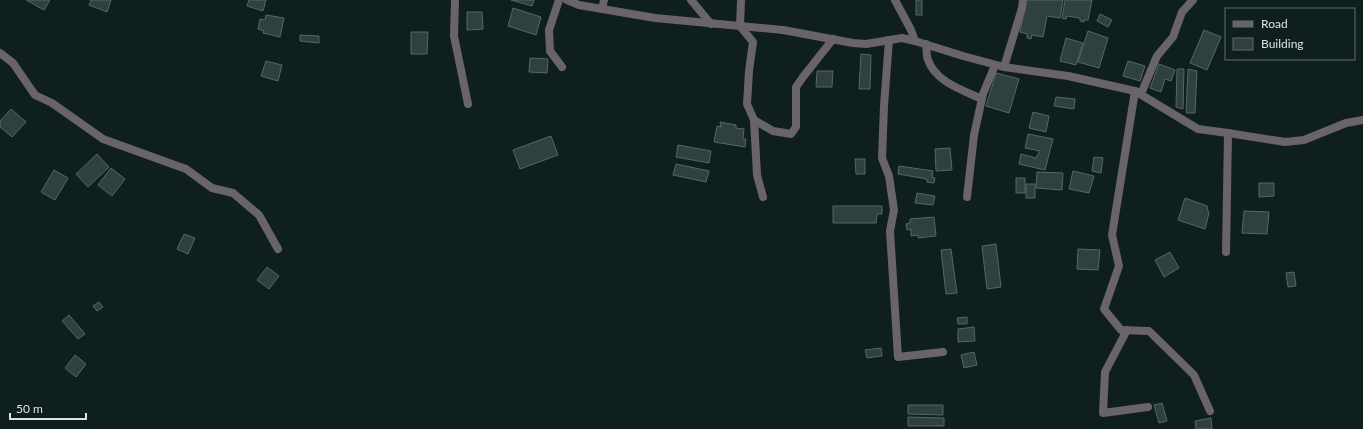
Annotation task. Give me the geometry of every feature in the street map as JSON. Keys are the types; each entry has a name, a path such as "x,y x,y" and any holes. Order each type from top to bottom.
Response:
{"street":[{"path":"455,0 454,36 468,104"},
{"path":"559,0 549,30 550,51 562,67"},
{"path":"567,0 579,5 655,18 783,30 866,44 902,38 999,66 1068,76 1138,92 1198,129 1285,142 1304,140 1346,123 1363,120"},
{"path":"602,9 604,0"},
{"path":"691,0 711,24"},
{"path":"742,0 740,26 754,42 749,71 747,104 754,120 757,175 762,197"},
{"path":"895,0 911,30 915,41"},
{"path":"967,197 974,135 982,99 999,66 1022,8 1023,0"},
{"path":"1194,0 1182,12 1173,37 1156,56 1138,92 1112,235 1119,266 1104,309 1120,330 1149,331 1194,375 1210,411"},
{"path":"754,120 774,131 790,134 796,127 796,87 834,39"},
{"path":"889,40 882,158 890,176 894,210 890,231 898,357 943,352"},
{"path":"926,44 928,60 937,74 949,84 982,99"},
{"path":"0,53 13,63 35,95 52,103 103,139 186,169 212,188 232,193 259,215 278,249"},
{"path":"1226,252 1228,133"},
{"path":"1127,330 1105,372 1103,413 1148,407"}],"building":[{"path":"26,0 50,0 44,10"},
{"path":"91,0 111,0 107,12 89,5"},
{"path":"249,0 266,0 263,11 247,6"},
{"path":"511,0 534,0 532,6"},
{"path":"916,0 922,0 922,15 916,15"},
{"path":"1026,0 1063,0 1060,18 1047,16 1043,37 1032,35 1031,39 1027,38 1027,34 1020,32"},
{"path":"1065,0 1092,0 1088,20 1084,20 1084,22 1080,21 1080,18 1067,16 1066,19 1062,18"},
{"path":"513,8 541,17 536,35 508,26"},
{"path":"467,12 482,12 483,29 467,30"},
{"path":"1100,14 1112,20 1108,27 1097,21"},
{"path":"266,15 284,18 280,37 263,33 264,31 258,29 260,19 265,20"},
{"path":"1204,30 1221,37 1207,70 1190,63"},
{"path":"1088,31 1108,38 1099,68 1078,62"},
{"path":"411,32 428,32 427,54 411,54"},
{"path":"300,35 319,36 319,43 300,41"},
{"path":"1066,38 1083,43 1076,65 1060,61"},
{"path":"861,54 871,55 870,89 859,89"},
{"path":"530,58 548,59 547,73 529,72"},
{"path":"266,61 282,65 278,81 261,76"},
{"path":"1128,61 1145,66 1140,81 1123,76"},
{"path":"1159,64 1175,70 1171,81 1165,79 1161,92 1150,88"},
{"path":"1177,69 1184,69 1183,109 1176,107"},
{"path":"1188,69 1197,71 1195,113 1186,113"},
{"path":"817,71 833,71 832,87 816,87"},
{"path":"996,73 1019,79 1009,113 986,106"},
{"path":"1056,97 1075,99 1074,109 1054,106"},
{"path":"11,109 26,122 12,137 0,127 0,121"},
{"path":"1033,112 1049,116 1046,132 1029,128"},
{"path":"720,122 736,125 736,128 744,129 743,139 746,139 745,147 714,142 717,126 721,127"},
{"path":"1028,134 1053,139 1045,170 1019,164 1021,154 1036,158 1040,151 1025,148"},
{"path":"551,136 558,155 520,169 513,150"},
{"path":"678,145 711,151 709,163 676,157"},
{"path":"950,148 952,170 936,171 935,149"},
{"path":"97,154 109,167 88,187 76,174"},
{"path":"1094,157 1103,158 1101,173 1092,171"},
{"path":"855,159 865,159 865,174 856,174"},
{"path":"676,164 709,171 706,182 673,175"},
{"path":"899,166 933,171 932,177 935,178 934,183 927,182 927,179 898,174"},
{"path":"111,168 125,179 112,196 98,185"},
{"path":"54,170 68,178 55,200 41,192"},
{"path":"1073,171 1094,176 1089,193 1069,189"},
{"path":"1037,172 1063,173 1062,190 1036,188"},
{"path":"1016,178 1025,178 1025,193 1016,193"},
{"path":"1259,183 1274,183 1274,196 1259,197"},
{"path":"1026,184 1035,184 1035,198 1026,198"},
{"path":"917,193 935,196 933,205 915,203"},
{"path":"1185,198 1207,206 1209,213 1205,229 1178,220"},
{"path":"833,206 882,206 882,214 877,214 876,223 833,223"},
{"path":"1244,211 1269,212 1267,234 1242,233"},
{"path":"934,217 936,236 918,238 918,235 911,236 911,229 907,230 906,224 910,223 910,219"},
{"path":"184,234 195,238 188,254 177,249"},
{"path":"996,244 1001,287 987,289 982,246"},
{"path":"951,249 957,293 946,294 941,250"},
{"path":"1078,249 1100,250 1098,270 1077,269"},
{"path":"1170,252 1179,268 1164,277 1155,260"},
{"path":"267,267 279,276 269,289 257,280"},
{"path":"1294,272 1296,286 1288,287 1286,273"},
{"path":"99,302 103,307 97,311 93,306"},
{"path":"69,315 85,334 78,339 62,321"},
{"path":"967,317 967,324 958,324 957,318"},
{"path":"974,327 975,341 958,342 958,329"},
{"path":"881,348 882,356 867,358 865,350"},
{"path":"974,352 977,365 964,368 961,355"},
{"path":"75,355 86,364 76,377 65,368"},
{"path":"1162,403 1167,421 1159,423 1154,405"},
{"path":"908,405 943,405 943,415 908,414"},
{"path":"908,417 944,418 944,426 908,426"},
{"path":"1211,418 1212,429 1196,429 1195,421"}]}
